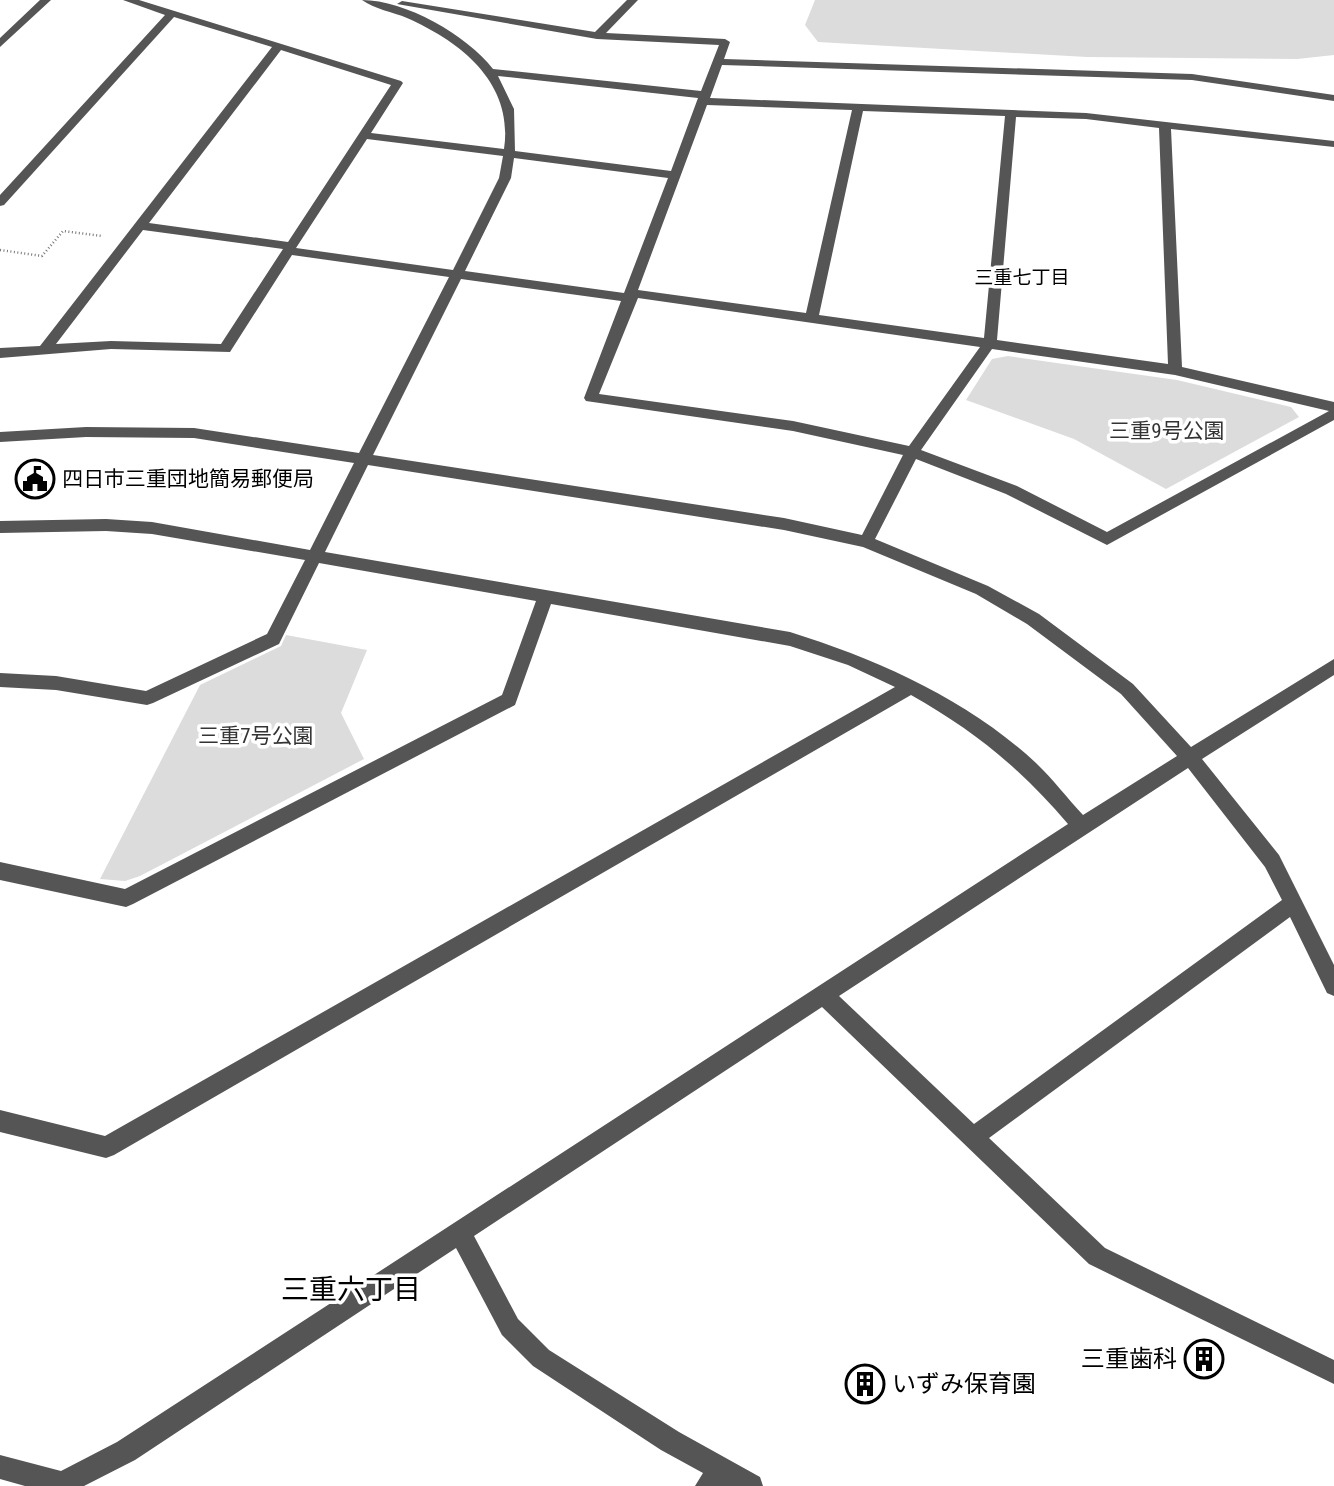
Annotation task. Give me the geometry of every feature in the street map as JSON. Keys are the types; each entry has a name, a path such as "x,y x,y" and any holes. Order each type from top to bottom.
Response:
{"street":[{"path":"0,44 46,0"},
{"path":"0,353 162,345 225,349 397,83 128,0"},
{"path":"0,680 56,683 147,698 273,639 505,178 512,153 508,104 493,72 434,25 368,0"},
{"path":"381,0 597,36 725,42 632,296 591,398 828,433 912,452 1018,492 1107,539 1334,414"},
{"path":"597,36 633,0"},
{"path":"0,202 172,13"},
{"path":"45,349 279,46"},
{"path":"718,62 1192,77 1334,98"},
{"path":"493,72 703,98 858,108 1011,112 1165,124 1334,144"},
{"path":"811,319 858,108"},
{"path":"866,542 912,452 990,342 1011,112"},
{"path":"1165,124 1175,370"},
{"path":"363,135 676,175"},
{"path":"141,226 457,274 990,342 1175,370 1334,407"},
{"path":"0,437 98,432 194,433 770,522 866,542 952,576 1033,619 1127,689 1191,759 1272,861 1334,986"},
{"path":"0,527 106,525 152,528 790,639 846,658 910,688 967,720 1027,767 1082,826"},
{"path":"0,871 126,898 509,700 546,595"},
{"path":"0,1467 59,1485 126,1451 1082,826 1334,666"},
{"path":"0,1121 106,1147 910,688"},
{"path":"972,1138 1292,904"},
{"path":"825,996 1097,1256 1334,1372"},
{"path":"461,1234 510,1327 541,1358 670,1441 717,1479 751,1486"}],"path":[{"path":"0,250 42,256 63,231 131,240"}],"green space":[{"path":"815,0 1334,0 1334,55 1297,59 1087,57 818,42 805,25"},
{"name":"三重9号公園","path":"1008,356 1177,380 1291,407 1299,417 1166,489 1074,439 966,400 992,359"},
{"name":"三重7号公園","path":"286,635 367,650 341,713 364,759 140,876 125,881 100,879 200,685 281,646"}],"place":[{"name":"四日市三重団地簡易郵便局","path":"35,479"},
{"name":"三重歯科","path":"1204,1359"},
{"name":"いずみ保育園","path":"865,1384"}],"district":[{"name":"三重七丁目","path":"1022,277"},
{"name":"三重六丁目","path":"351,1289"}]}
